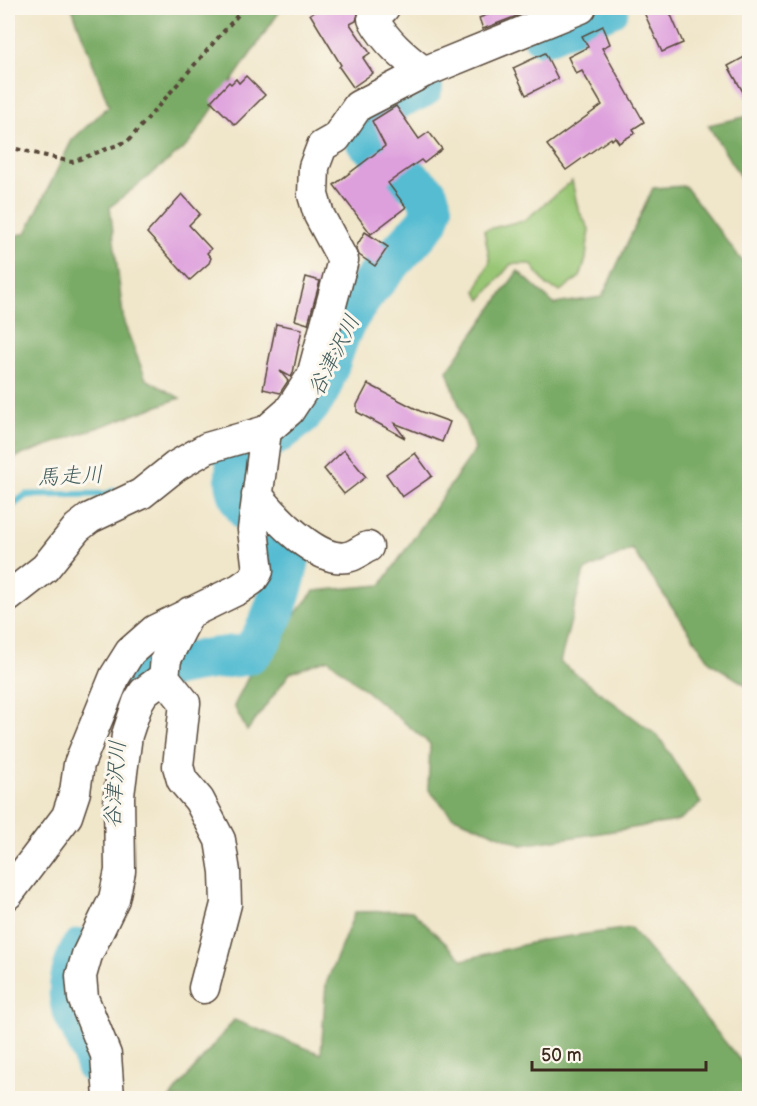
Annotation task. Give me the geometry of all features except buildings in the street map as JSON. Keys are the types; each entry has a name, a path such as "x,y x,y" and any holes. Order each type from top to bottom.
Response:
{"street":[{"path":"384,8 373,20 380,32 401,55 424,72"},
{"path":"8,597 45,568 77,528 90,518 141,494 176,466 207,448 266,431 289,411 312,376 343,260 319,215 313,195 314,167 322,146 336,138 358,106 546,14 581,8"},
{"path":"8,894 67,816 75,792 79,764 120,668 130,652 155,630 239,589 252,580 258,571 253,530 266,431"},
{"path":"257,495 299,538 329,555 350,557 368,546"},
{"path":"190,612 166,659 165,677 185,703 178,766 182,780 199,800 220,840 225,872 226,904 204,988"},
{"path":"109,1098 106,1055 83,998 81,976 87,955 114,899 120,871 118,795 128,735 138,702 144,692 165,677"}],"path":[{"path":"8,147 72,162 128,141 244,8"}],"green space":[{"path":"72,8 282,8 188,145 110,207 124,323 146,379 180,398 8,460 8,237 26,233 72,140 109,106"},
{"path":"750,116 749,191 708,125"},
{"path":"572,181 578,209 589,229 586,259 580,277 560,291 547,286 531,264 511,264 481,300 476,291 490,261 484,230 525,220"},
{"path":"685,186 749,270 749,687 711,663 632,549 584,571 560,662 659,737 701,803 678,821 522,845 452,816 428,789 430,744 328,659 290,673 247,731 234,706 255,663 314,591 381,585 475,450 447,371 518,271 554,304 602,297 653,188"},
{"path":"412,911 463,960 542,940 631,928 749,1071 749,1098 170,1098 234,1020 321,1054 326,984 355,912"}],"waterway":[{"name":"谷津沢川","path":"543,35 608,8"},
{"name":"谷津沢川","path":"134,690 140,681 162,669 189,662 249,653 256,646 270,621 281,590 290,551 257,522 242,501 237,489 238,459 293,422 311,403 322,384 340,332 352,310 372,283 428,221 432,208 427,194 366,140 366,129 376,113 393,100 422,87"},
{"name":"馬走川","path":"214,459 238,459"},
{"name":"馬走川","path":"8,509 26,495 107,494 114,491"},
{"name":"谷津沢川","path":"81,949 73,970 70,999 96,1065"}]}
